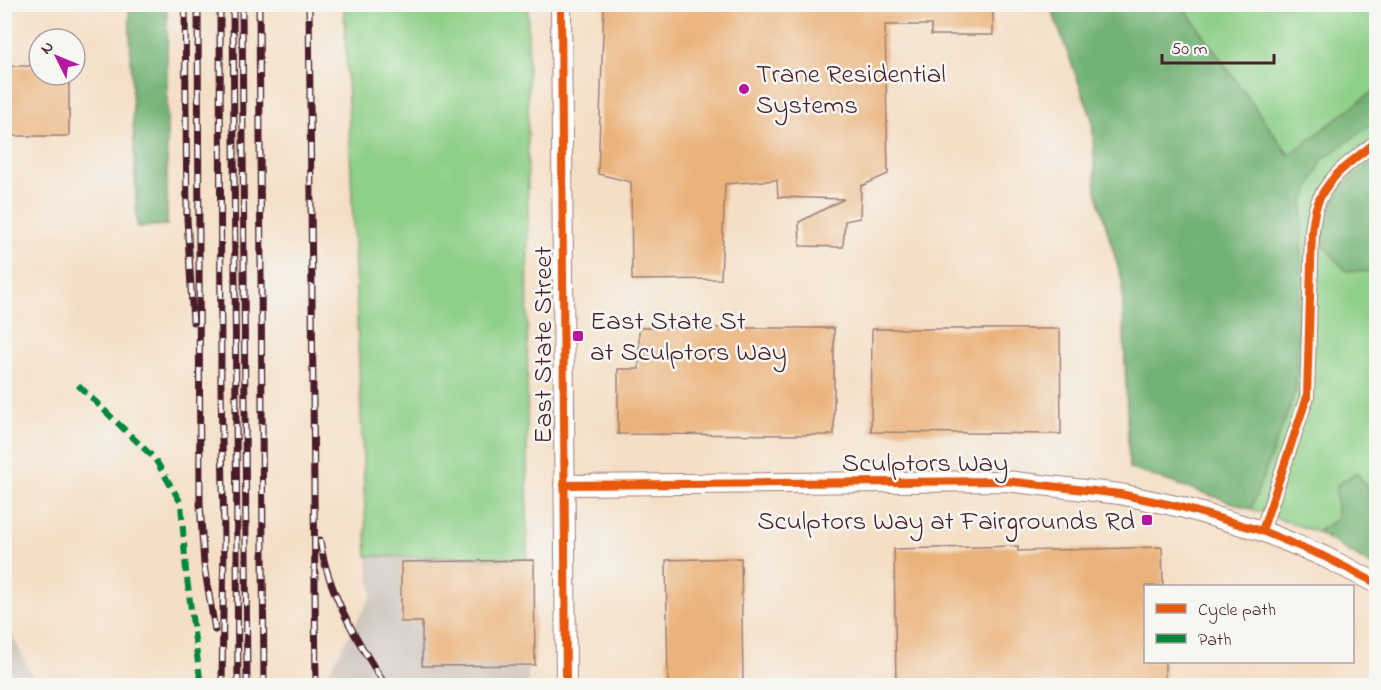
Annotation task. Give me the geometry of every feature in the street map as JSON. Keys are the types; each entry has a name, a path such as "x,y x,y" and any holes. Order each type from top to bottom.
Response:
{"street":[{"name":"East State Street","path":"561,4 566,686"},
{"path":"1262,531 1307,396 1312,231 1316,208 1324,189 1342,168 1377,142"},
{"name":"Sculptors Way","path":"564,484 1006,482 1119,494 1181,507 1262,531 1323,556 1377,583"}],"shaded area":[{"path":"367,556 527,559 528,685 311,686 327,675 372,594"},
{"path":"5,621 37,685 5,685"}],"green space":[{"path":"129,5 167,5 167,225 137,227"},
{"path":"344,5 528,5 527,559 367,556"},
{"path":"1050,5 1182,5 1289,155 1376,89 1376,121 1322,160 1303,203 1296,390 1251,509 1129,468 1122,281 1096,191 1092,119"},
{"path":"1182,5 1376,5 1376,568 1317,532 1234,503"},
{"path":"1376,160 1376,272 1346,271 1322,244 1324,219 1344,185"},
{"path":"1357,473 1376,501 1376,568 1317,532 1337,519 1336,485"}],"building":[{"name":"Trane Residential Systems","path":"604,4 993,6 993,35 931,35 931,25 885,25 888,174 861,186 860,218 845,221 843,247 800,246 799,222 844,199 778,197 777,180 725,184 721,279 632,280 631,182 598,174"},
{"path":"4,66 27,66 27,87 69,87 69,136 4,136"},
{"path":"639,328 834,328 834,435 618,434 618,369 639,369"},
{"path":"872,329 1060,329 1061,434 871,432"},
{"path":"1018,546 1018,551 1162,547 1163,585 1144,585 1144,663 1165,663 1165,686 896,686 894,549"},
{"path":"741,558 743,681 668,683 666,560"},
{"path":"534,560 535,665 422,666 422,622 401,622 401,562"}],"railway":[{"path":"185,4 187,218 193,322"},
{"path":"198,4 200,503 204,565 215,630"},
{"path":"220,4 221,387 224,539 222,686"},
{"path":"233,4 238,686"},
{"path":"242,4 247,686"},
{"path":"259,4 264,686"},
{"path":"309,4 316,686"},
{"path":"320,540 329,578 345,616 386,686"}],"marked path":[{"path":"78,385 155,459 181,503 186,571 201,686"}],"cycle path":[{"path":"561,4 566,686"},
{"path":"1262,531 1307,397 1312,231 1316,208 1320,197 1333,179 1376,142"},
{"path":"564,485 1006,481 1120,494 1181,507 1262,531 1323,556 1376,583"}],"place":[{"name":"Trane Residential Systems","path":"744,89"},
{"name":"East State St at Sculptors Way","path":"578,336"},
{"name":"Sculptors Way at Fairgrounds Rd","path":"1147,520"}]}
